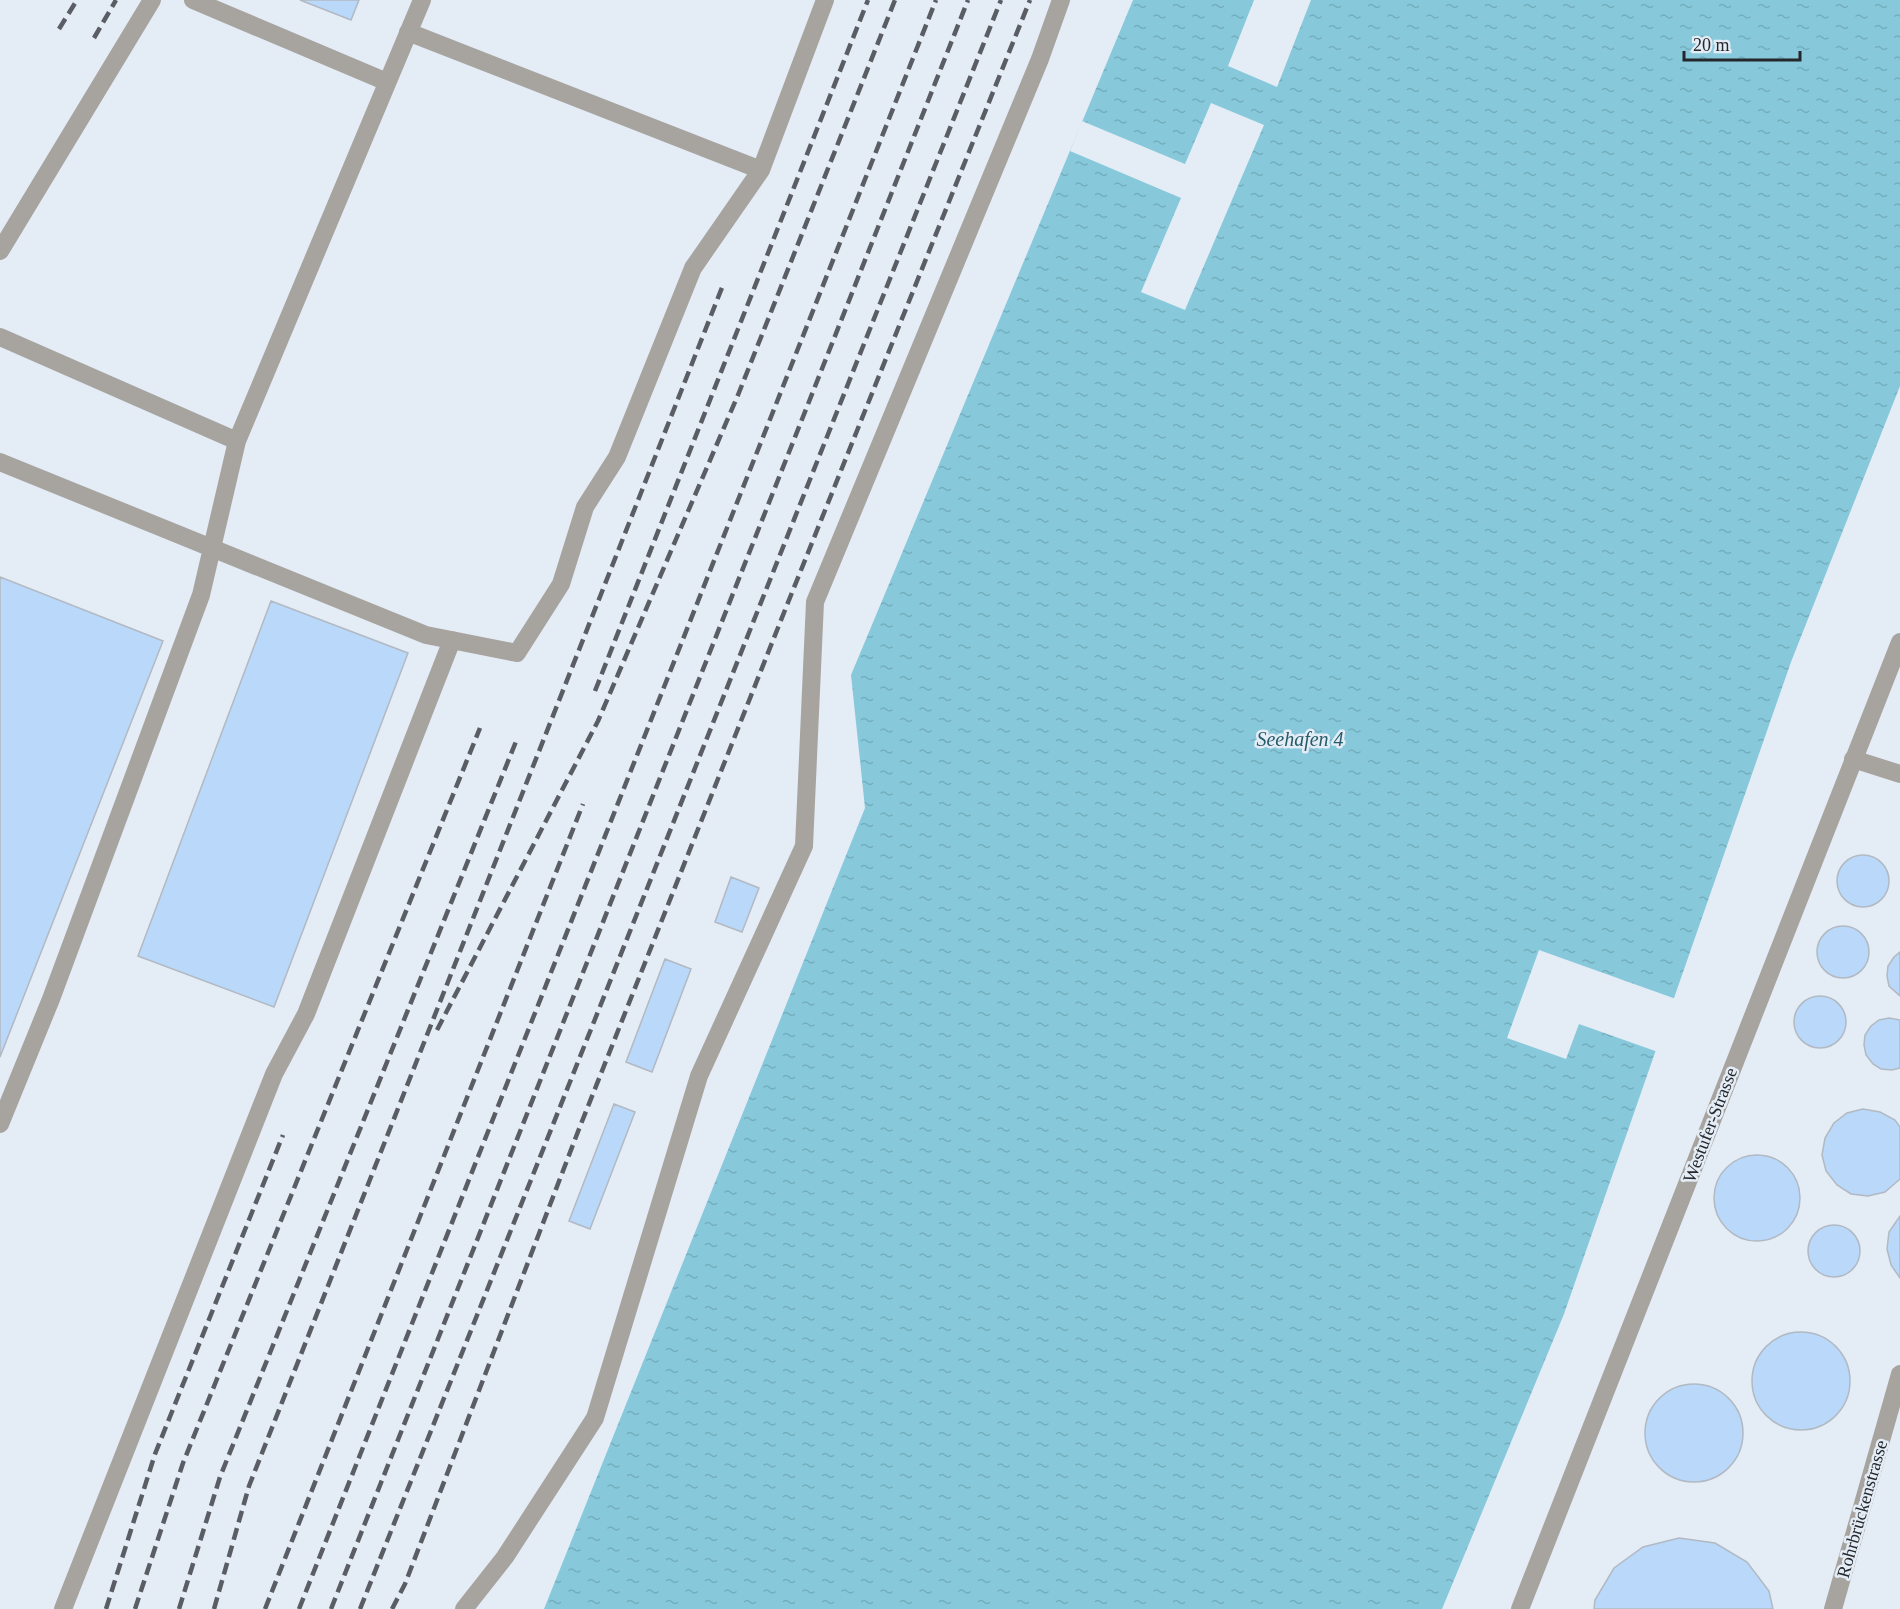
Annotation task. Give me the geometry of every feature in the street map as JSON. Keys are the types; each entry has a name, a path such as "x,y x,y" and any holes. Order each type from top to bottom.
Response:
{"lane":[{"path":"0,251 152,0"},
{"path":"193,0 387,82"},
{"path":"0,1124 51,999 201,595 237,441 422,0"},
{"path":"0,462 426,635 517,653 561,584 585,507 617,457 693,268 761,170 825,0"},
{"path":"464,1609 505,1557 595,1418 699,1076 804,846 815,602 1040,59 1061,0"},
{"path":"408,32 761,170"},
{"path":"0,337 237,441"},
{"path":"63,1609 274,1074 306,1014 452,640"},
{"name":"Westufer-Strasse","path":"1520,1609 1900,642"},
{"path":"1853,759 1900,774"},
{"name":"Rohrbrückenstrasse","path":"1833,1609 1900,1374"}],"water":[{"name":"Seehafen 4","path":"1133,0 1900,0 1900,386 1791,662 1564,1314 1442,1609 544,1609 865,808 851,675"}],"pier":[{"path":"1254,0 1311,0 1277,87 1228,66"},
{"path":"1211,103 1264,125 1185,310 1141,292 1181,198 1070,151 1082,121 1185,164"},
{"path":"1539,950 1676,999 1658,1052 1579,1024 1566,1059 1507,1038"}],"building":[{"path":"300,0 359,0 351,20"},
{"path":"0,577 163,641 0,1057"},
{"path":"271,601 408,653 274,1007 138,956"},
{"path":"1863,855 1877,859 1885,867 1889,881 1885,895 1877,903 1863,907 1849,903 1841,895 1837,881 1841,867 1849,859"},
{"path":"731,877 759,888 742,932 715,922"},
{"path":"1843,926 1857,930 1865,938 1869,952 1865,966 1857,974 1843,978 1829,974 1821,966 1817,952 1821,938 1829,930"},
{"path":"1900,952 1900,996 1889,986 1887,976 1888,966"},
{"path":"665,959 691,969 652,1072 626,1062"},
{"path":"1820,996 1834,1000 1842,1008 1846,1022 1842,1036 1834,1044 1820,1048 1806,1044 1798,1036 1794,1022 1798,1008 1806,1000"},
{"path":"1889,1018 1900,1020 1900,1068 1892,1070 1881,1069 1873,1064 1866,1055 1864,1045 1865,1035 1871,1026 1879,1020"},
{"path":"614,1104 635,1112 590,1229 569,1221"},
{"path":"1863,1109 1880,1112 1895,1120 1900,1127 1900,1179 1885,1192 1868,1196 1851,1194 1837,1185 1826,1171 1822,1155 1825,1138 1834,1123 1847,1113"},
{"path":"1757,1155 1781,1162 1793,1174 1800,1198 1793,1222 1781,1234 1757,1241 1733,1234 1721,1222 1714,1198 1721,1174 1733,1162"},
{"path":"1900,1216 1900,1278 1891,1265 1887,1249 1889,1232"},
{"path":"1829,1225 1839,1225 1848,1229 1856,1237 1860,1251 1856,1265 1848,1273 1839,1277 1829,1277 1820,1273 1812,1265 1808,1256 1808,1246 1812,1237 1820,1229"},
{"path":"1801,1332 1820,1336 1835,1347 1846,1362 1850,1381 1846,1400 1835,1415 1820,1426 1801,1430 1782,1426 1767,1415 1756,1400 1752,1381 1756,1362 1767,1347 1782,1336"},
{"path":"1694,1384 1713,1388 1728,1399 1739,1414 1743,1433 1739,1452 1728,1467 1713,1478 1694,1482 1675,1478 1660,1467 1649,1452 1645,1433 1649,1414 1660,1399 1675,1388"},
{"path":"1679,1538 1715,1543 1747,1562 1769,1591 1773,1609 1594,1609 1595,1600 1614,1568 1643,1547"}],"railway":[{"path":"59,29 77,0"},
{"path":"94,38 116,0"},
{"path":"595,691 868,0"},
{"path":"437,1030 598,721 738,395 895,0"},
{"path":"299,1609 936,0"},
{"path":"331,1609 968,0"},
{"path":"360,1609 1001,0"},
{"path":"392,1609 405,1584 579,1129 1030,0"},
{"path":"214,1609 249,1486 723,285"},
{"path":"135,1609 183,1463 480,728"},
{"path":"179,1609 220,1477 517,739"},
{"path":"265,1609 583,804"},
{"path":"106,1609 155,1454 283,1135"}]}
